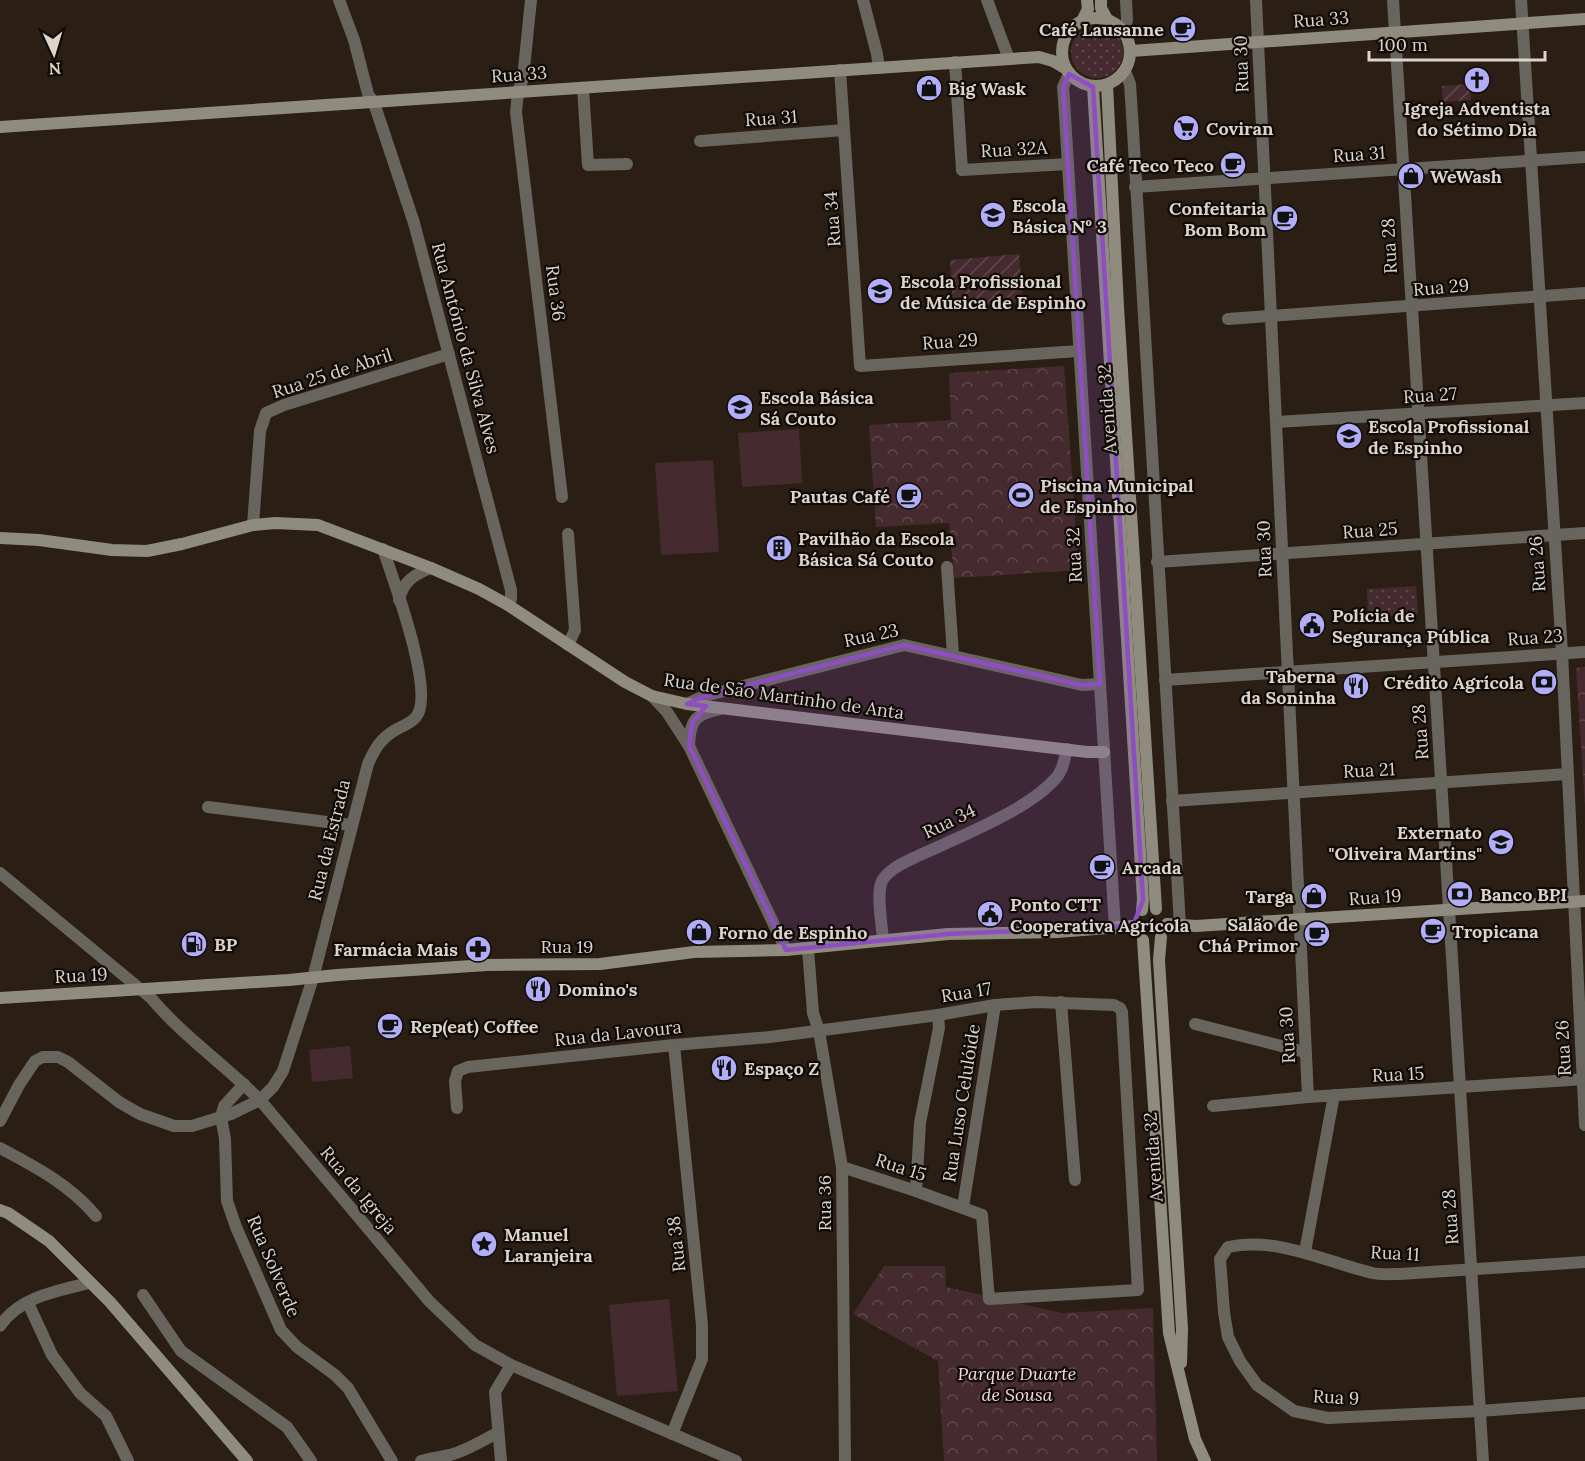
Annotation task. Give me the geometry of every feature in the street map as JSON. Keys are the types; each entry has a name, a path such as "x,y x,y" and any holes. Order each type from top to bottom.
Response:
{"main road":[{"path":"1082,21 1088,9 1087,0"},
{"path":"1064,40 1062,59 1067,71 1076,80 1093,87 1114,82 1125,70 1131,51 1124,31 1107,19 1101,8 1101,0"},
{"path":"1040,57 1052,51 1074,26 1082,21 1090,18 1107,19"},
{"name":"Rua 33","path":"1131,51 1585,20"},
{"name":"Rua 33","path":"0,127 1040,57 1053,61 1067,71"},
{"name":"Avenida 32","path":"1107,85 1118,307 1156,909"},
{"name":"Avenida 32","path":"1093,87 1142,910"},
{"name":"Rua de São Martinho de Anta","path":"0,537 112,550 147,551 253,525 283,523 318,525 479,589 508,605 625,682 652,696 687,704 1104,752"},
{"name":"Rua 19","path":"1167,924 1196,926 1579,902"},
{"path":"1156,909 1163,915 1167,924 1161,937 1153,941 1143,940 1136,934 1133,926 1136,915 1142,910 1156,909"},
{"name":"Rua 19","path":"0,998 487,965 600,964 694,952 808,949 948,934 1057,932 1133,926"},
{"name":"Avenida 32","path":"1161,937 1160,982 1182,1329 1181,1376"},
{"name":"Avenida 32","path":"1143,940 1169,1333 1196,1439 1205,1461"},
{"path":"0,1210 49,1241 110,1302 247,1461"}],"street":[{"name":"Rua António da Silva Alves","path":"339,0 354,40 368,94 374,103 414,223 511,590 508,605"},
{"name":"Rua 36","path":"531,0 523,78 518,92 516,112 562,497"},
{"path":"863,0 879,68"},
{"path":"987,0 1009,59"},
{"path":"1124,31 1127,20 1126,0"},
{"name":"Rua 30","path":"1256,0 1308,1096"},
{"name":"Rua 28","path":"1393,0 1410,307 1442,783 1483,1461"},
{"name":"Rua 26","path":"1521,0 1562,653 1567,774 1579,902 1585,1125"},
{"name":"Rua 32A","path":"955,62 962,170 1068,164"},
{"name":"Rua 34","path":"840,70 860,366"},
{"path":"1125,70 1130,84 1180,925"},
{"name":"Rua 32","path":"1067,71 1063,87 1115,928"},
{"path":"583,88 588,165 627,164"},
{"name":"Rua 31","path":"700,141 844,130"},
{"name":"Rua 31","path":"1135,187 1585,156"},
{"name":"Rua 29","path":"1228,319 1585,293"},
{"name":"Rua 29","path":"860,366 1079,351"},
{"name":"Rua 25 de Abril","path":"253,525 260,431 266,413 284,405 449,354"},
{"name":"Rua 27","path":"1277,422 1585,403"},
{"name":"Rua 25","path":"1157,562 1585,533"},
{"path":"568,534 575,630 568,645"},
{"name":"Rua da Estrada","path":"260,1100 273,1087 283,1071 313,978 368,764 383,738 417,717 421,706 415,648 383,549"},
{"path":"409,580 410,560"},
{"path":"947,567 953,655"},
{"path":"399,601 401,589 409,580 431,568"},
{"name":"Rua 23","path":"687,704 704,696 898,645 908,645 1082,685 1100,684"},
{"name":"Rua 23","path":"1165,680 1585,652"},
{"path":"652,696 667,711 689,746 786,950"},
{"path":"689,746 689,733 692,723 698,716 724,708"},
{"name":"Rua 34","path":"883,940 880,894 882,881 890,872 1019,807 1056,778 1062,769 1066,749"},
{"name":"Rua 21","path":"1172,801 1567,774"},
{"path":"208,807 351,825"},
{"name":"Rua da Igreja","path":"0,873 142,990 166,1016 244,1084 429,1300 475,1345 511,1365 736,1461"},
{"name":"Rua 36","path":"808,949 813,1013 819,1031 842,1167 845,1461"},
{"path":"1061,1002 1075,1180"},
{"name":"Rua 17","path":"819,1031 995,1005 1061,1002 1114,1005 1120,1008"},
{"name":"Rua Luso Celulóide","path":"963,1207 995,1005"},
{"name":"Avenida 32","path":"989,1299 1138,1290 1120,1008"},
{"path":"916,1191 920,1123 939,1028 938,1015"},
{"path":"1195,1024 1305,1052"},
{"name":"Rua da Lavoura","path":"458,1108 455,1081 458,1071 468,1067 819,1031"},
{"name":"Rua 38","path":"672,1434 702,1359 702,1325 674,1045"},
{"path":"0,1121 19,1084 35,1061 43,1057 58,1057 68,1062 119,1102 140,1114 174,1126 192,1126 231,1114 260,1100"},
{"name":"Rua 15","path":"1213,1106 1308,1096 1584,1079"},
{"path":"221,1117 224,1106 244,1084"},
{"path":"1305,1252 1334,1095"},
{"name":"Rua Solverde","path":"221,1117 226,1156 227,1201 278,1324 297,1347 335,1375 348,1388 392,1461"},
{"path":"0,1148 34,1165 64,1185 96,1216"},
{"name":"Rua 15","path":"842,1167 982,1215 989,1299"},
{"name":"Rua 11","path":"1243,1244 1305,1252 1374,1273 1400,1274 1585,1262"},
{"name":"Rua 9","path":"1243,1244 1228,1247 1220,1259 1228,1337 1240,1361 1257,1385 1294,1411 1328,1418 1480,1411 1585,1403"},
{"path":"0,1326 16,1307 43,1295 89,1282"},
{"path":"143,1295 181,1352 286,1427 311,1461"},
{"path":"28,1303 52,1355 80,1393 106,1416 128,1461"},
{"path":"501,1461 495,1392 511,1365"},
{"path":"422,1461 470,1448 498,1433"}],"highlighted area":[{"path":"1069,74 1093,87 1143,900 1133,926 948,934 786,950 689,746 692,723 706,706 687,704 704,696 904,645 1082,685 1100,684 1063,87"}],"green space":[{"path":"1097,26 1107,28 1115,34 1121,42 1123,52 1121,62 1115,70 1107,76 1097,78 1087,76 1079,70 1073,62 1071,52 1073,42 1079,34 1087,28"},
{"path":"1470,84 1471,100 1443,102 1442,86"},
{"path":"1019,254 1023,302 953,307 950,260"},
{"path":"1064,366 1079,570 954,578 949,523 876,527 869,425 951,420 949,373"},
{"path":"799,429 802,483 742,487 738,433"},
{"path":"713,460 719,552 661,555 655,463"},
{"path":"1416,586 1418,614 1368,617 1367,589"},
{"path":"1585,667 1585,807 1576,668"},
{"path":"350,1046 353,1078 312,1082 309,1050"},
{"name":"Parque Duarte de Sousa","path":"884,1266 945,1266 946,1287 1062,1313 1153,1308 1157,1461 944,1461 938,1361 853,1314"},
{"path":"669,1299 678,1391 617,1396 609,1305"}],"place":[{"name":"Café Lausanne","path":"1183,29"},
{"name":"Igreja Adventista do Sétimo Dia","path":"1477,80"},
{"name":"Big Wask","path":"929,88"},
{"name":"Coviran","path":"1186,128"},
{"name":"Café Teco Teco","path":"1233,165"},
{"name":"WeWash","path":"1411,176"},
{"name":"Escola Básica Nº 3","path":"993,215"},
{"name":"Confeitaria Bom Bom","path":"1285,218"},
{"name":"Escola Profissional de Música de Espinho","path":"880,291"},
{"name":"Escola Básica Sá Couto","path":"740,407"},
{"name":"Escola Profissional de Espinho","path":"1349,436"},
{"name":"Piscina Municipal de Espinho","path":"1021,495"},
{"name":"Pautas Café","path":"909,496"},
{"name":"Pavilhão da Escola Básica Sá Couto","path":"779,548"},
{"name":"Polícia de Segurança Pública","path":"1312,625"},
{"name":"Crédito Agrícola","path":"1544,682"},
{"name":"Taberna da Soninha","path":"1356,686"},
{"name":"Externato \"Oliveira Martins\"","path":"1501,842"},
{"name":"Arcada","path":"1102,867"},
{"name":"Banco BPI","path":"1460,894"},
{"name":"Targa","path":"1314,896"},
{"name":"Ponto CTT Cooperativa Agrícola","path":"990,914"},
{"name":"Tropicana","path":"1433,931"},
{"name":"Forno de Espinho","path":"699,932"},
{"name":"Salão de Chá Primor","path":"1317,934"},
{"name":"BP","path":"194,944"},
{"name":"Farmácia Mais","path":"478,949"},
{"name":"Domino's","path":"538,989"},
{"name":"Rep(eat) Coffee","path":"390,1026"},
{"name":"Espaço Z","path":"724,1068"},
{"name":"Manuel Laranjeira","path":"484,1244"}]}
